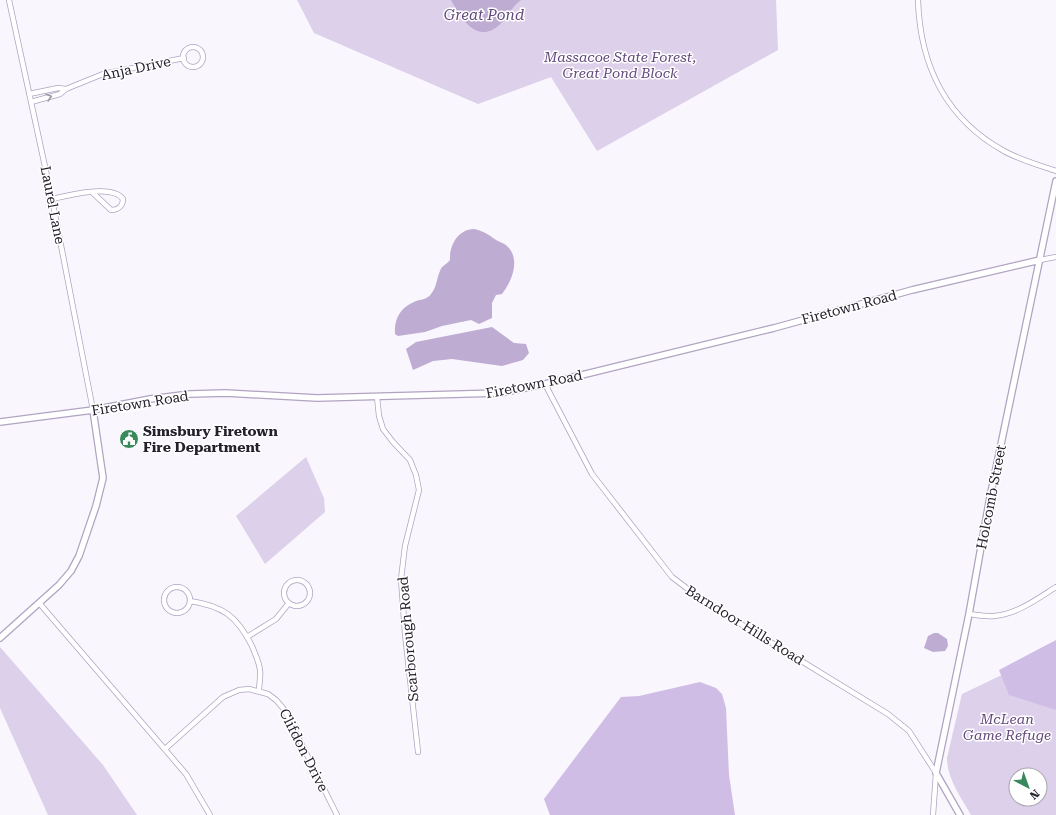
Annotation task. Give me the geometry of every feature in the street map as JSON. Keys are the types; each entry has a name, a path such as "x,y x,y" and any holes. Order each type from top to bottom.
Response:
{"street":[{"name":"Laurel Lane","path":"9,0 52,199 93,410"},
{"path":"918,0 927,57 936,82 949,104 966,124 988,141 1006,152 1056,171"},
{"name":"Anja Drive","path":"194,48 200,50 203,56 200,64 194,67 186,64 184,58 186,51 194,48"},
{"name":"Anja Drive","path":"31,102 60,94 66,89 103,74 184,58"},
{"name":"Anja Drive","path":"29,94 58,88 66,89"},
{"name":"Holcomb Street","path":"933,815 936,773 969,614 990,497 1056,181"},
{"path":"52,199 102,191 117,193 123,199 123,202 118,209 111,210 93,193"},
{"name":"Firetown Road","path":"0,422 93,410 150,399 190,394 226,393 317,398 500,393 545,384 774,328 912,290 1056,257"},
{"name":"Barndoor Hills Road","path":"545,384 592,474 672,577 705,602 888,714 909,731 936,773 960,815"},
{"name":"Scarborough Road","path":"377,397 379,416 383,429 392,442 410,460 416,475 419,490 405,546 401,578 405,634 418,752"},
{"path":"0,638 60,585 71,572 79,556 96,506 103,478 93,410"},
{"path":"295,580 304,582 309,588 308,600 301,605 289,603 284,596 287,584 295,580"},
{"path":"178,587 186,590 190,601 186,609 178,613 170,611 167,608 165,600 170,589 178,587"},
{"path":"969,614 993,616 1005,615 1021,608 1056,587"},
{"path":"190,601 218,607 237,621 247,637 259,662 261,671 259,691"},
{"path":"247,637 276,619 289,603"},
{"path":"40,604 186,774 210,815"},
{"name":"Clifdon Drive","path":"165,749 223,697 239,690 259,691 268,694 283,708 337,815"}],"green space":[{"name":"Massacoe State Forest, Great Pond Block","path":"297,0 776,0 778,50 597,151 551,77 478,104 314,33"},
{"path":"306,457 324,498 325,512 265,564 236,516"},
{"path":"0,647 103,765 137,815 48,815 0,708"},
{"name":"McLean Game Refuge","path":"1056,649 1056,815 971,815 952,781 949,773 947,758 962,694"}],"shaded area":[{"path":"1056,640 1056,710 1009,695 999,670"},
{"path":"700,682 716,688 722,694 726,708 729,775 735,815 550,815 544,799 621,697 639,696"}],"water":[{"name":"Great Pond","path":"451,0 521,0 496,27 488,32 481,32 467,24"},
{"path":"474,229 485,233 506,245 514,257 514,270 512,277 506,289 502,294 496,295 492,303 492,318 479,324 471,320 442,326 425,332 398,336 395,334 397,319 405,307 429,296 433,291 441,269 450,260 451,249 459,235 468,230"},
{"path":"492,327 514,343 526,344 529,353 523,360 502,366 452,359 433,361 413,370 406,349 416,342"},
{"path":"938,633 947,639 948,646 945,651 933,652 924,648 928,636"}],"place":[{"name":"Simsbury Firetown Fire Department","path":"129,439"}]}
